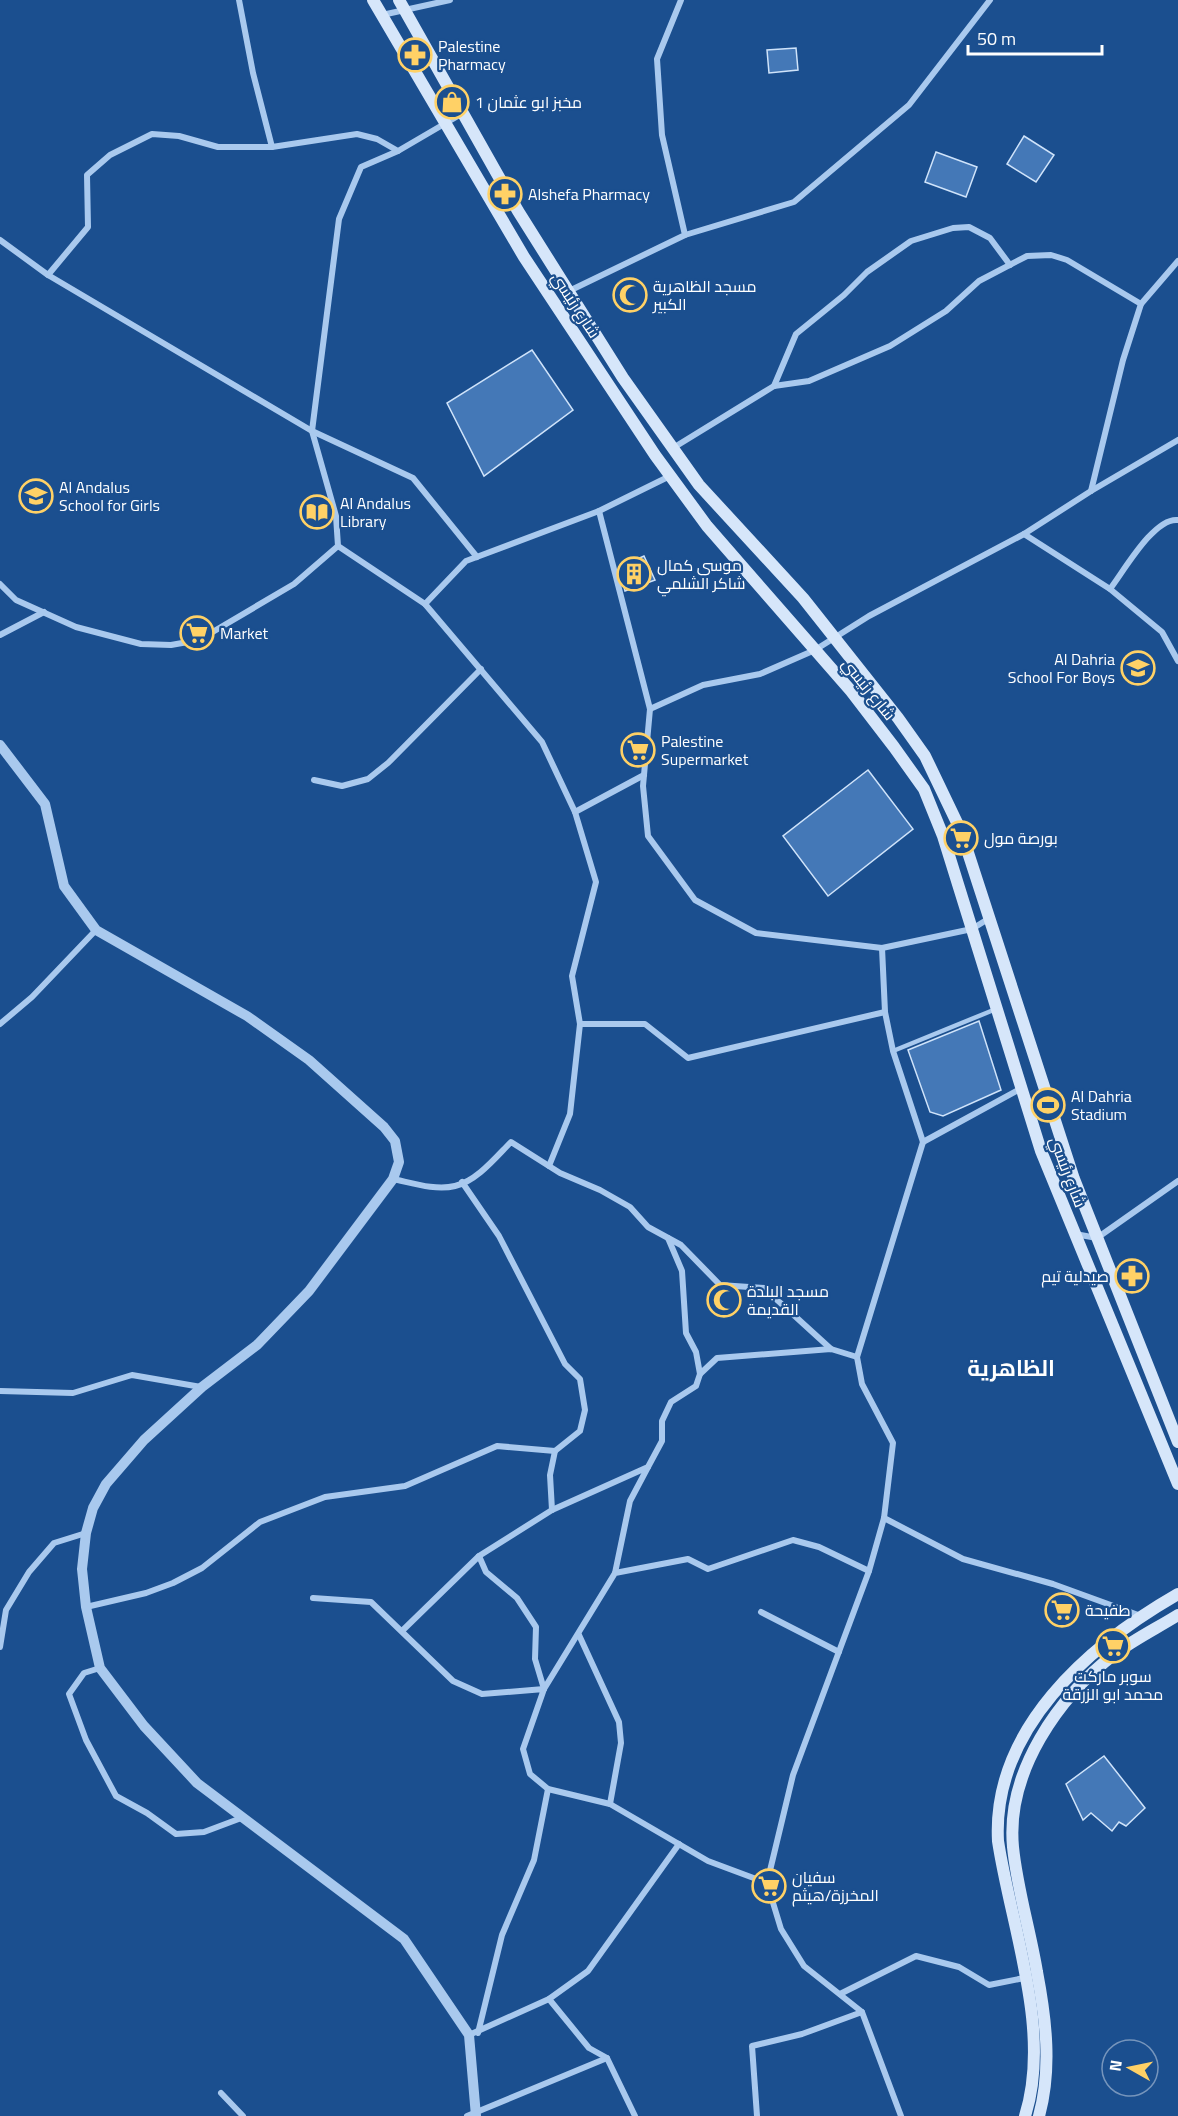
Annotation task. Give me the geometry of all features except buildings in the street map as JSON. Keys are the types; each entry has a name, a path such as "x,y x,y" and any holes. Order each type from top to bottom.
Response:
{"main road":[{"name":"شارع رئيسي","path":"373,0 524,256 671,476 707,526 851,691 924,789 943,836 1041,1151 1178,1484"},
{"name":"شارع رئيسي","path":"401,4 518,211 623,378 699,485 803,598 898,717 925,756 961,831 1074,1179 1178,1442"},
{"path":"1025,2116 1032,2080 1034,2043 998,1841 997,1815 1006,1773 1036,1716 1060,1685 1106,1643 1141,1616 1178,1594"},
{"path":"1039,2116 1046,2082 1047,2038 1042,1996 1013,1847 1013,1816 1017,1790 1026,1766 1043,1735 1086,1682 1115,1654 1178,1616"}],"street":[{"path":"239,0 253,73 272,147"},
{"path":"382,15 401,4 450,0"},
{"path":"681,0 657,59 662,135 685,235"},
{"path":"568,291 685,235 794,202 909,105 990,0"},
{"path":"338,546 336,516 312,431 339,219 361,167 398,151 463,113"},
{"path":"48,275 88,228 87,175 110,155 152,134 178,136 218,147 272,147 357,134 377,138 398,151"},
{"path":"774,386 796,334 844,295 867,272 911,241 953,228 969,227 990,238 1010,265"},
{"path":"0,240 48,275 312,431 412,478 477,556"},
{"path":"673,448 774,386 809,381 890,346 946,311 979,281 1035,255 1056,256 1070,262 1141,304"},
{"path":"1091,491 1123,360 1141,304 1178,261"},
{"path":"650,709 703,685 760,674 815,650 869,616 1024,534 1178,440"},
{"path":"425,604 466,561 599,511 671,476"},
{"path":"599,511 650,709 644,775 648,836 695,900 756,933 882,948 972,928 988,919"},
{"path":"1110,590 1151,534 1164,522 1178,520"},
{"path":"1024,534 1110,590 1162,632 1178,661"},
{"path":"338,546 425,604 542,742 575,812 596,882 572,976 580,1024 570,1114 549,1166"},
{"path":"0,584 16,600 76,627 141,644 171,645 199,640 294,584 338,546"},
{"path":"0,635 44,612"},
{"path":"314,780 342,786 368,779 388,763 481,669"},
{"path":"0,745 45,804 64,886 96,930 247,1016 309,1060 384,1127 395,1142 399,1162 393,1179 309,1291 257,1345 202,1387 144,1440 106,1484 93,1508 86,1533 82,1569 86,1607 100,1668 144,1726 197,1783 245,1816 404,1939 474,2034"},
{"path":"575,812 644,775"},
{"path":"0,1024 32,998 96,930"},
{"path":"882,948 885,1012 892,1051 922,1142 857,1357 862,1384 893,1443 884,1518 869,1571 793,1775 767,1883 781,1929 804,1966 862,2012 901,2116"},
{"path":"580,1024 645,1024 688,1058 885,1012"},
{"path":"922,1142 1022,1088"},
{"path":"393,1179 425,1186 455,1186 479,1172 511,1142 549,1166 630,1207 648,1227 681,1245 720,1285 764,1288 831,1349"},
{"path":"1074,1234 1097,1238 1178,1181"},
{"path":"462,1182 505,1246 565,1364 580,1379 585,1410 580,1431 555,1451 550,1475 552,1510"},
{"path":"668,1238 682,1271 686,1333 696,1352 700,1374"},
{"path":"767,1883 708,1861 610,1804 548,1789 530,1774 523,1749 544,1689 615,1573 630,1501 663,1441 662,1421 671,1402 696,1386 700,1374 717,1358 831,1349 857,1357"},
{"path":"0,1391 74,1393 132,1375 202,1387"},
{"path":"86,1607 146,1593 173,1583 202,1568 260,1522 325,1497 405,1486 497,1446 555,1451"},
{"path":"403,1630 479,1556 552,1510 648,1467"},
{"path":"884,1518 963,1559 1053,1584 1141,1616"},
{"path":"0,1647 6,1610 30,1572 54,1543 86,1533"},
{"path":"615,1573 688,1559 708,1569 793,1540 819,1546 869,1571"},
{"path":"479,1556 486,1572 517,1598 536,1627 535,1659 544,1689"},
{"path":"313,1598 371,1602 403,1630 453,1681 482,1694 544,1689"},
{"path":"761,1612 839,1652"},
{"path":"579,1635 619,1722 621,1743 610,1804"},
{"path":"100,1668 84,1673 69,1694 86,1740 116,1796 147,1813 176,1834 204,1832 245,1816"},
{"path":"548,1789 534,1860 502,1935 474,2034 473,2115 607,2058"},
{"path":"474,2034 549,1999 588,1971 679,1844"},
{"path":"840,1994 916,1956 959,1967 989,1985 1024,1978"},
{"path":"549,1999 589,2048 607,2058 635,2116"},
{"path":"757,2116 752,2046 802,2034 862,2012"},
{"path":"221,2093 243,2116"}],"lane":[{"path":"892,1051 998,1009"}],"place":[{"name":"Palestine Pharmacy","path":"415,55"},
{"name":"مخبز ابو عثمان 1","path":"452,102"},
{"name":"Alshefa Pharmacy","path":"505,194"},
{"name":"مسجد الظاهرية الكبير","path":"630,295"},
{"name":"Al Andalus School for Girls","path":"36,496"},
{"name":"Al Andalus Library","path":"317,512"},
{"name":"موسى كمال شاكر الشلمي","path":"634,574"},
{"name":"Market","path":"197,633"},
{"name":"Al Dahria School For Boys","path":"1138,668"},
{"name":"Palestine Supermarket","path":"638,750"},
{"name":"بورصة مول","path":"961,838"},
{"name":"Al Dahria Stadium","path":"1048,1105"},
{"name":"صيدلية تيم","path":"1132,1276"},
{"name":"مسجد البلدة القديمة","path":"724,1300"},
{"name":"طفيحة","path":"1062,1610"},
{"name":"سوبر ماركت محمد ابو الزرقة","path":"1113,1646"},
{"name":"سفيان المخرزة/هيثم","path":"769,1886"}],"district":[{"name":"الظاهرية","path":"1011,1368"}]}
